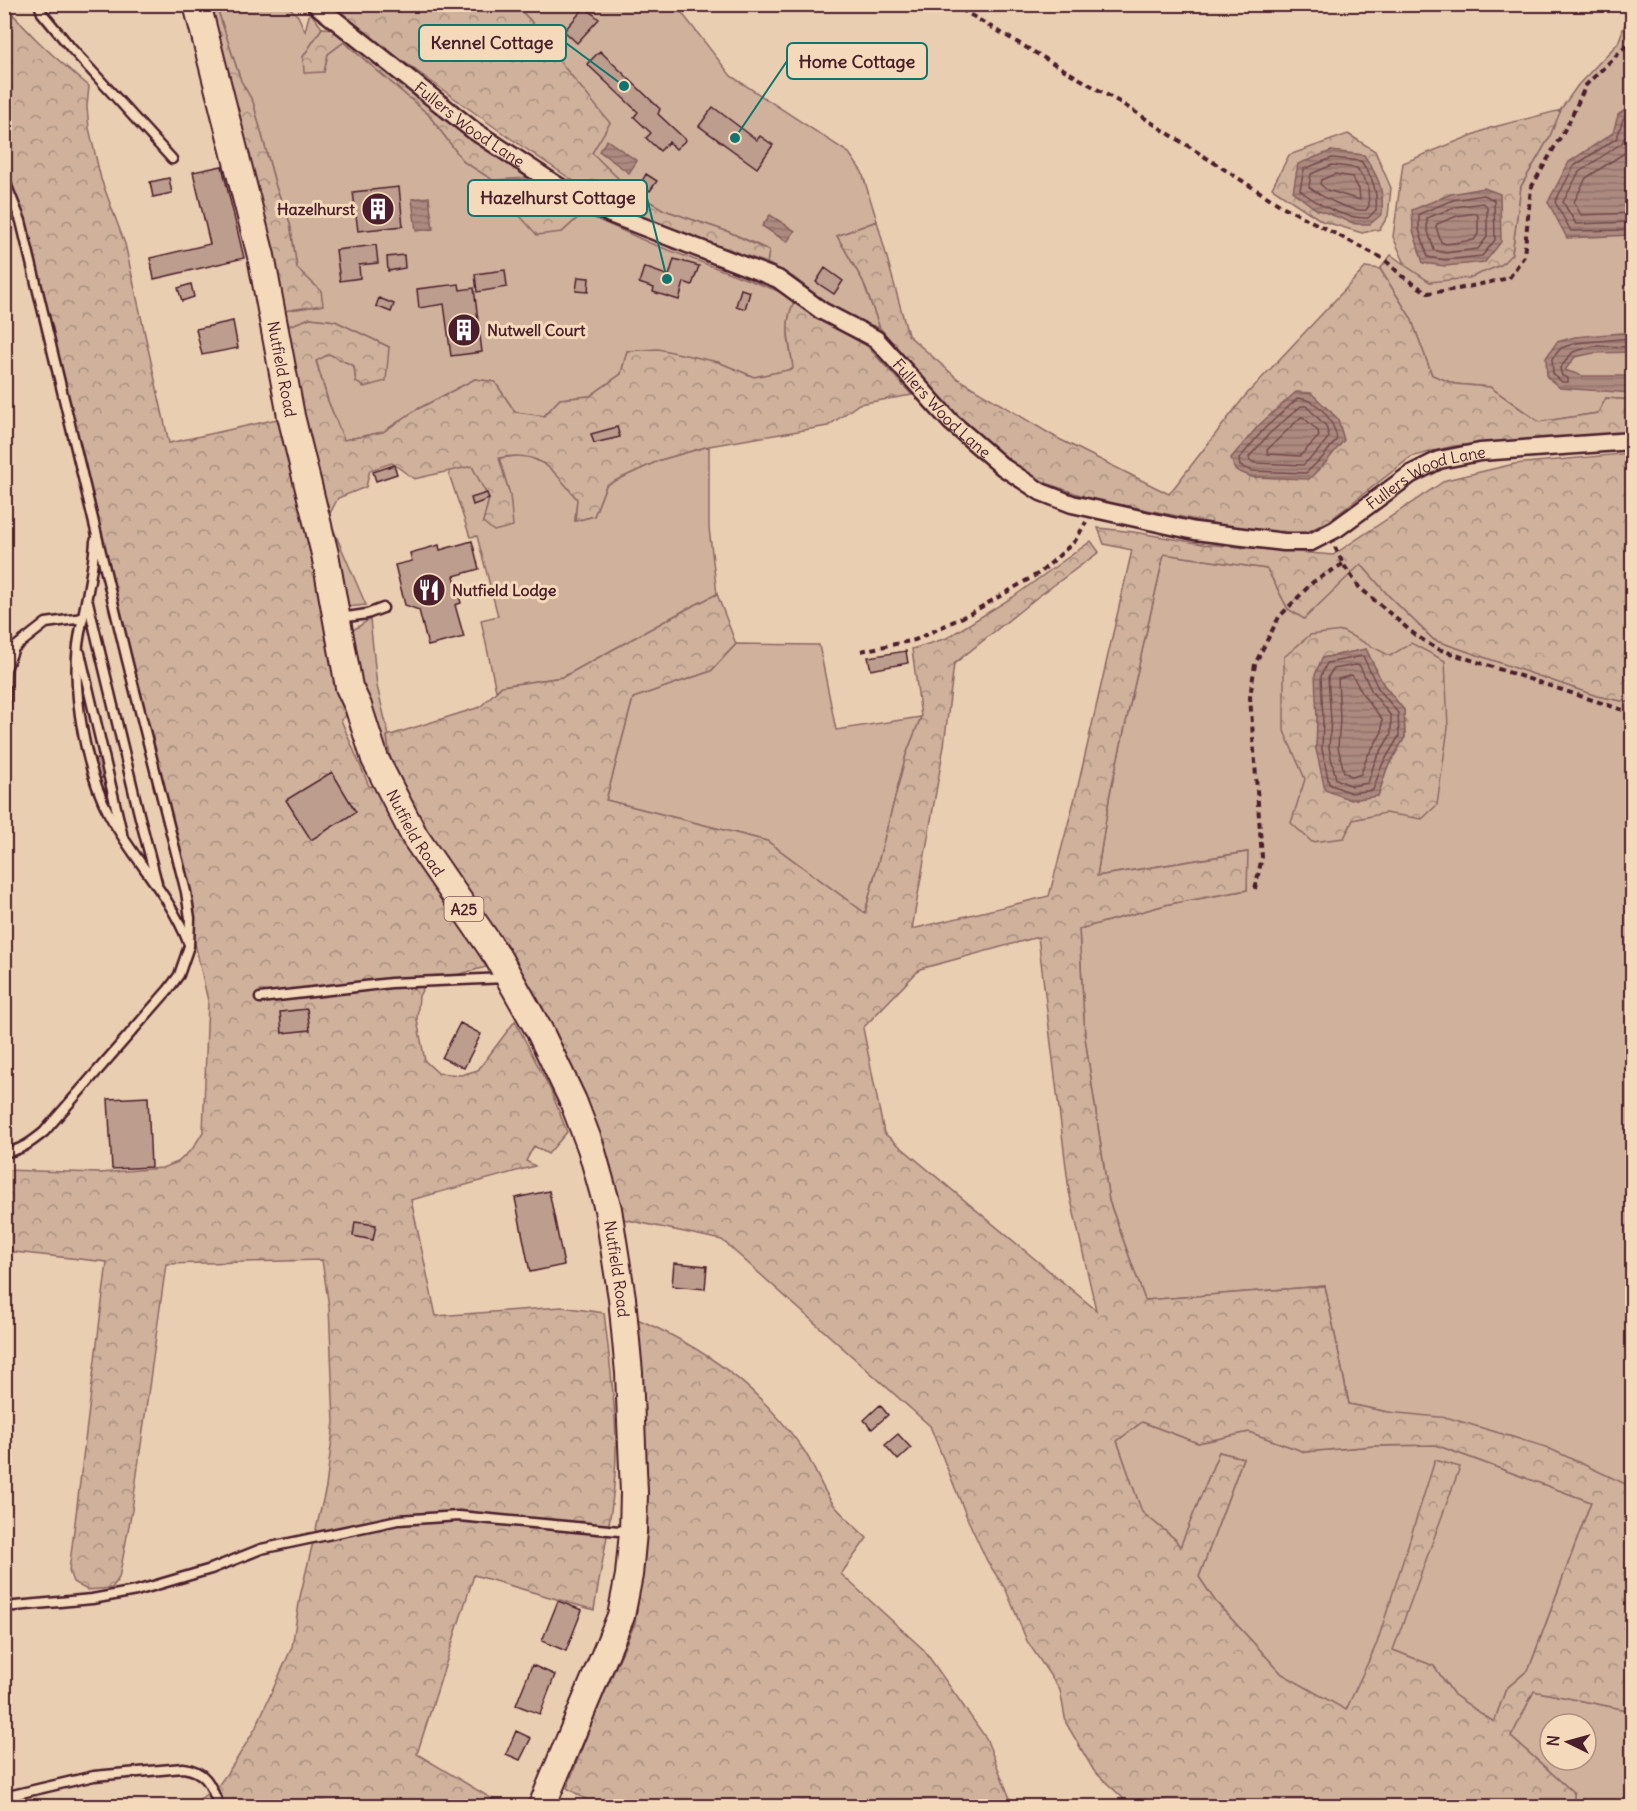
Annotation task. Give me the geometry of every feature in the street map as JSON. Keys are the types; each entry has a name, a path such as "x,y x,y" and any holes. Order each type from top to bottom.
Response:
{"main road":[{"name":"Nutfield Road","path":"197,4 261,256 291,417 325,554 349,687 358,706 375,759 415,837 497,956 540,1032 573,1101 591,1148 608,1209 622,1299 629,1373 634,1493 629,1575 621,1616 542,1806"}],"street":[{"name":"Fullers Wood Lane","path":"315,4 473,130 558,186 610,214 778,279 822,311 876,339 951,422 1003,467 1041,492 1072,504 1195,531 1260,540 1311,542 1329,532 1411,474 1439,460 1480,452 1632,441"}],"lane":[{"path":"39,4 42,13 71,48 172,159"},
{"path":"4,179 21,221 186,892 190,918 189,946 179,975 168,990 44,1132 30,1143 11,1152 4,1152"},
{"path":"96,532 92,571 75,669 77,693 91,766 99,793 124,842 180,921 189,946"},
{"path":"86,596 159,890"},
{"path":"337,619 367,614 383,608"},
{"path":"5,709 6,669 14,648 46,624 83,618"},
{"path":"78,645 124,842"},
{"path":"260,998 391,983 510,978"},
{"path":"4,1607 92,1599 135,1591 211,1569 261,1549 398,1520 459,1516 633,1532"},
{"path":"4,1797 94,1776 183,1768 202,1775 210,1784 219,1806"}],"path":[{"path":"952,4 1121,103 1280,205 1384,259 1402,276 1428,292 1458,289 1509,278 1524,256 1531,188 1569,122 1587,85 1624,48 1632,34"},
{"path":"861,651 915,640 971,613 1041,572 1075,541 1093,509"},
{"path":"1329,532 1342,564 1359,587 1414,634 1435,648 1632,712"},
{"path":"1255,889 1263,856 1250,697 1255,664 1279,617 1313,582 1342,564"}],"green space":[{"path":"5,4 34,37 89,86 87,107 89,128 101,179 125,244 169,443 291,416 358,706 341,720 369,786 381,788 486,967 426,983 419,996 417,1020 425,1061 438,1073 461,1075 478,1070 515,1021 551,1091 567,1132 548,1154 534,1146 526,1161 535,1166 411,1200 436,1316 562,1307 604,1313 612,1377 616,1462 609,1526 594,1610 474,1575 417,1754 504,1806 190,1806 218,1786 235,1762 255,1729 292,1647 300,1597 326,1487 334,1422 329,1307 322,1260 166,1264 132,1510 119,1578 112,1588 87,1590 73,1582 69,1571 107,1262 5,1251 5,1170 100,1173 162,1168 178,1162 193,1148 203,1132 208,1001 162,797 5,153"},
{"path":"205,5 216,5 241,81 253,102 276,187 290,223 297,268 321,291 323,305 283,311"},
{"path":"216,5 287,5 298,16 305,31 310,12 322,28 303,57 328,54 344,42 428,114 464,162 493,180 528,178 532,182 511,206 562,232 583,213 650,243 778,291 794,302 788,327 794,369 754,377 718,362 627,351 621,374 590,396 560,399 544,416 515,412 495,382 475,379 416,410 383,432 344,440 328,401 316,360 329,354 354,366 356,382 389,347 335,321 310,318 289,326 283,311 322,305 321,291 297,268 290,223 276,187 253,102 241,81"},
{"path":"330,5 515,5 530,20 561,63 610,123 592,153 630,190 664,210 729,232 769,251 767,263 633,215 596,196 504,134 389,51"},
{"path":"515,5 666,5 682,13 731,76 849,153 862,172 877,221 837,236 863,281 880,328 842,315 793,277 767,263 769,250 729,232 664,210 630,190 592,153 561,63 530,20"},
{"path":"1632,5 1632,400 1606,398 1598,413 1539,422 1490,387 1455,384 1432,375 1411,318 1380,269 1391,255 1430,282 1512,253 1521,186 1549,138 1561,109 1578,85 1618,43"},
{"path":"322,28 336,29 519,168 528,178 493,180 464,162 428,114 344,42 328,54 324,72 304,73 303,57"},
{"path":"1561,110 1549,138 1521,186 1512,254 1501,265 1469,278 1430,282 1406,266 1393,237 1403,163 1490,128"},
{"path":"1348,134 1375,151 1391,188 1388,216 1380,229 1362,233 1322,221 1272,188 1289,155"},
{"path":"532,182 561,203 583,213 562,232 537,235 511,206"},
{"path":"877,221 908,335 958,379 1057,438 1169,494 1245,396 1366,267 1380,269 1411,318 1432,375 1455,384 1490,387 1539,422 1598,413 1606,398 1632,400 1632,434 1453,446 1411,457 1329,521 1301,535 1250,531 1089,498 1037,480 997,452 950,409 880,328 863,281 837,236"},
{"path":"794,302 867,346 912,395 859,404 828,426 709,446 660,460 606,485 594,516 575,521 577,499 553,471 535,459 513,456 499,458 510,495 513,526 494,531 483,522 489,499 472,466 414,479 392,463 370,470 366,487 338,498 328,517 286,357 289,326 310,318 335,321 389,347 386,381 364,387 356,382 354,366 329,354 316,361 328,401 344,440 383,432 416,410 475,379 495,382 515,412 544,416 560,399 590,396 621,374 627,351 658,349 718,362 754,377 793,369 788,328 790,311"},
{"path":"709,446 709,528 717,594 563,677 502,686 496,691 481,620 498,616 477,536 470,537 448,471 472,466 489,499 483,522 510,495 499,458 526,455 552,468 577,499 575,521 594,516 606,485 660,460"},
{"path":"1632,453 1632,703 1597,696 1434,640 1388,595 1361,564 1304,619 1288,609 1267,569 1164,554 1110,793 1097,876 1248,852 1247,890 1169,904 1079,929 1085,1038 1109,1201 1145,1300 1325,1286 1349,1404 1388,1412 1449,1418 1546,1447 1632,1487 1632,1711 1534,1691 1511,1737 1538,1761 1538,1772 1550,1772 1574,1793 1574,1806 1129,1806 1094,1771 1066,1723 1060,1690 1027,1641 1006,1590 987,1561 930,1426 722,1240 618,1218 455,876 404,793 390,756 387,736 480,707 502,686 563,677 717,594 736,644 711,671 633,698 606,800 767,841 865,913 906,755 921,717 912,649 947,638 1013,597 1091,541 1099,552 1035,599 954,664 944,746 912,929 1049,896 1078,786 1132,550 1104,544 1098,528 1203,544 1333,555 1446,480 1514,464","holes":["1038,937 1069,1191 1096,1310 884,1133 863,1028 920,969","1142,1422 1198,1443 1249,1432 1305,1452 1373,1446 1436,1445 1591,1502 1529,1669 1506,1689 1494,1722 1454,1695 1434,1666 1393,1650 1460,1467 1435,1460 1377,1643 1346,1710 1282,1674 1215,1601 1199,1577 1243,1458 1219,1452 1180,1547 1175,1539 1142,1512 1117,1441"]},
{"path":"328,517 366,605 347,607"},
{"path":"1164,554 1267,569 1288,609 1361,564 1388,595 1434,640 1597,696 1632,703 1632,1487 1388,1412 1349,1404 1325,1286 1145,1300 1109,1201 1085,1038 1079,929 1169,904 1247,890 1247,852 1097,876 1110,793"},
{"path":"370,619 377,686 389,736 387,737 390,756 404,793 383,754 359,675 350,636 353,630"},
{"path":"1342,631 1390,656 1411,643 1445,661 1448,728 1437,805 1422,819 1385,813 1353,820 1344,838 1312,842 1291,823 1305,779 1284,731 1284,657 1310,635","holes":["1366,649 1383,684 1404,710 1405,737 1387,768 1378,796 1316,749 1322,658"]},
{"path":"736,644 819,645 836,730 921,717 906,755 865,913 767,841 606,800 633,698 711,671"},
{"path":"635,1318 684,1342 728,1371 768,1406 786,1427 803,1449 834,1505 867,1538 841,1574 924,1650 986,1738 1013,1806 597,1806 567,1788 592,1722 635,1623 643,1568 647,1500 643,1390"},
{"path":"1142,1422 1198,1443 1249,1432 1305,1452 1373,1446 1436,1445 1591,1502 1529,1669 1506,1689 1494,1722 1454,1695 1434,1666 1377,1644 1346,1711 1282,1674 1215,1601 1199,1577 1243,1458 1219,1452 1180,1548 1175,1539 1142,1513 1117,1441"},
{"path":"1534,1691 1632,1711 1632,1806 1574,1806 1574,1793 1550,1772 1598,1772 1598,1712 1538,1712 1538,1761 1511,1737"}],"water":[{"path":"1632,105 1632,235 1567,238 1548,202 1569,162 1613,133 1618,115"},
{"path":"607,140 637,161 629,173 599,151"},
{"path":"1331,151 1364,155 1373,170 1381,189 1382,214 1370,224 1356,224 1316,209 1293,192 1298,164"},
{"path":"1484,188 1500,194 1501,242 1485,262 1445,266 1423,263 1413,230 1412,210 1451,194"},
{"path":"429,197 433,229 416,231 412,199"},
{"path":"770,215 795,231 787,242 762,226"},
{"path":"1632,332 1632,352 1594,353 1575,357 1565,370 1583,376 1632,376 1632,393 1560,388 1547,377 1546,358 1557,342 1575,337"},
{"path":"1296,392 1311,393 1338,419 1344,440 1309,479 1252,477 1235,470 1231,458 1259,425"},
{"path":"1366,649 1383,684 1404,710 1405,737 1387,768 1378,796 1351,800 1325,790 1316,749 1315,675 1322,658"}],"building":[{"path":"585,7 599,19 577,43 564,31"},
{"path":"600,51 660,109 658,114 686,140 676,149 669,142 660,151 646,138 651,133 634,117 638,112 587,64"},
{"path":"713,107 757,140 760,136 773,145 757,168 699,126"},
{"path":"222,166 244,258 154,279 150,258 210,244 193,172"},
{"path":"646,174 657,181 650,191 640,185"},
{"path":"169,178 172,193 153,197 150,182"},
{"name":"Hazelhurst","path":"399,187 403,226 358,231 353,192"},
{"path":"376,245 378,263 359,265 360,278 340,281 336,250"},
{"path":"404,255 405,268 388,271 387,257"},
{"path":"674,259 699,266 692,285 684,282 679,300 653,292 654,288 639,283 644,267 669,276"},
{"path":"825,268 843,281 834,294 816,282"},
{"path":"505,270 507,287 477,292 475,274"},
{"path":"578,277 589,278 588,292 576,291"},
{"path":"191,284 194,297 182,301 178,288"},
{"name":"Nutwell Court","path":"459,284 460,290 474,288 482,352 451,356 444,304 419,308 417,289"},
{"path":"741,289 750,292 745,309 736,306"},
{"path":"379,298 394,304 391,312 376,306"},
{"path":"233,321 238,348 202,355 196,329"},
{"path":"617,427 620,437 594,443 591,434"},
{"path":"394,465 397,474 376,481 373,472"},
{"path":"487,493 489,499 473,505 471,498"},
{"name":"Nutfield Lodge","path":"472,541 479,569 454,576 461,603 455,605 464,637 428,646 419,610 405,605 395,565 412,561 410,553 439,545 440,550"},
{"path":"906,651 908,663 871,670 868,657"},
{"path":"102,758 106,777 96,779 93,760"},
{"path":"332,772 356,812 311,840 286,800"},
{"path":"307,1009 310,1030 282,1033 280,1012"},
{"path":"460,1023 481,1034 464,1068 442,1058"},
{"path":"148,1097 151,1167 112,1169 108,1099"},
{"path":"549,1191 564,1265 530,1272 515,1198"},
{"path":"355,1222 376,1225 373,1240 353,1236"},
{"path":"674,1263 707,1266 705,1289 672,1286"},
{"path":"880,1405 888,1415 872,1429 864,1420"},
{"path":"898,1434 911,1448 898,1460 885,1445"},
{"path":"558,1601 582,1610 566,1651 542,1641"},
{"path":"532,1665 555,1675 540,1714 516,1705"},
{"path":"516,1731 531,1738 520,1760 506,1754"}],"place":[{"name":"Kennel Cottage","path":"624,86"},
{"name":"Home Cottage","path":"735,138"},
{"name":"Hazelhurst","path":"378,209"},
{"name":"Hazelhurst Cottage","path":"667,279"},
{"name":"Nutwell Court","path":"464,330"},
{"name":"Nutfield Lodge","path":"429,590"}]}
